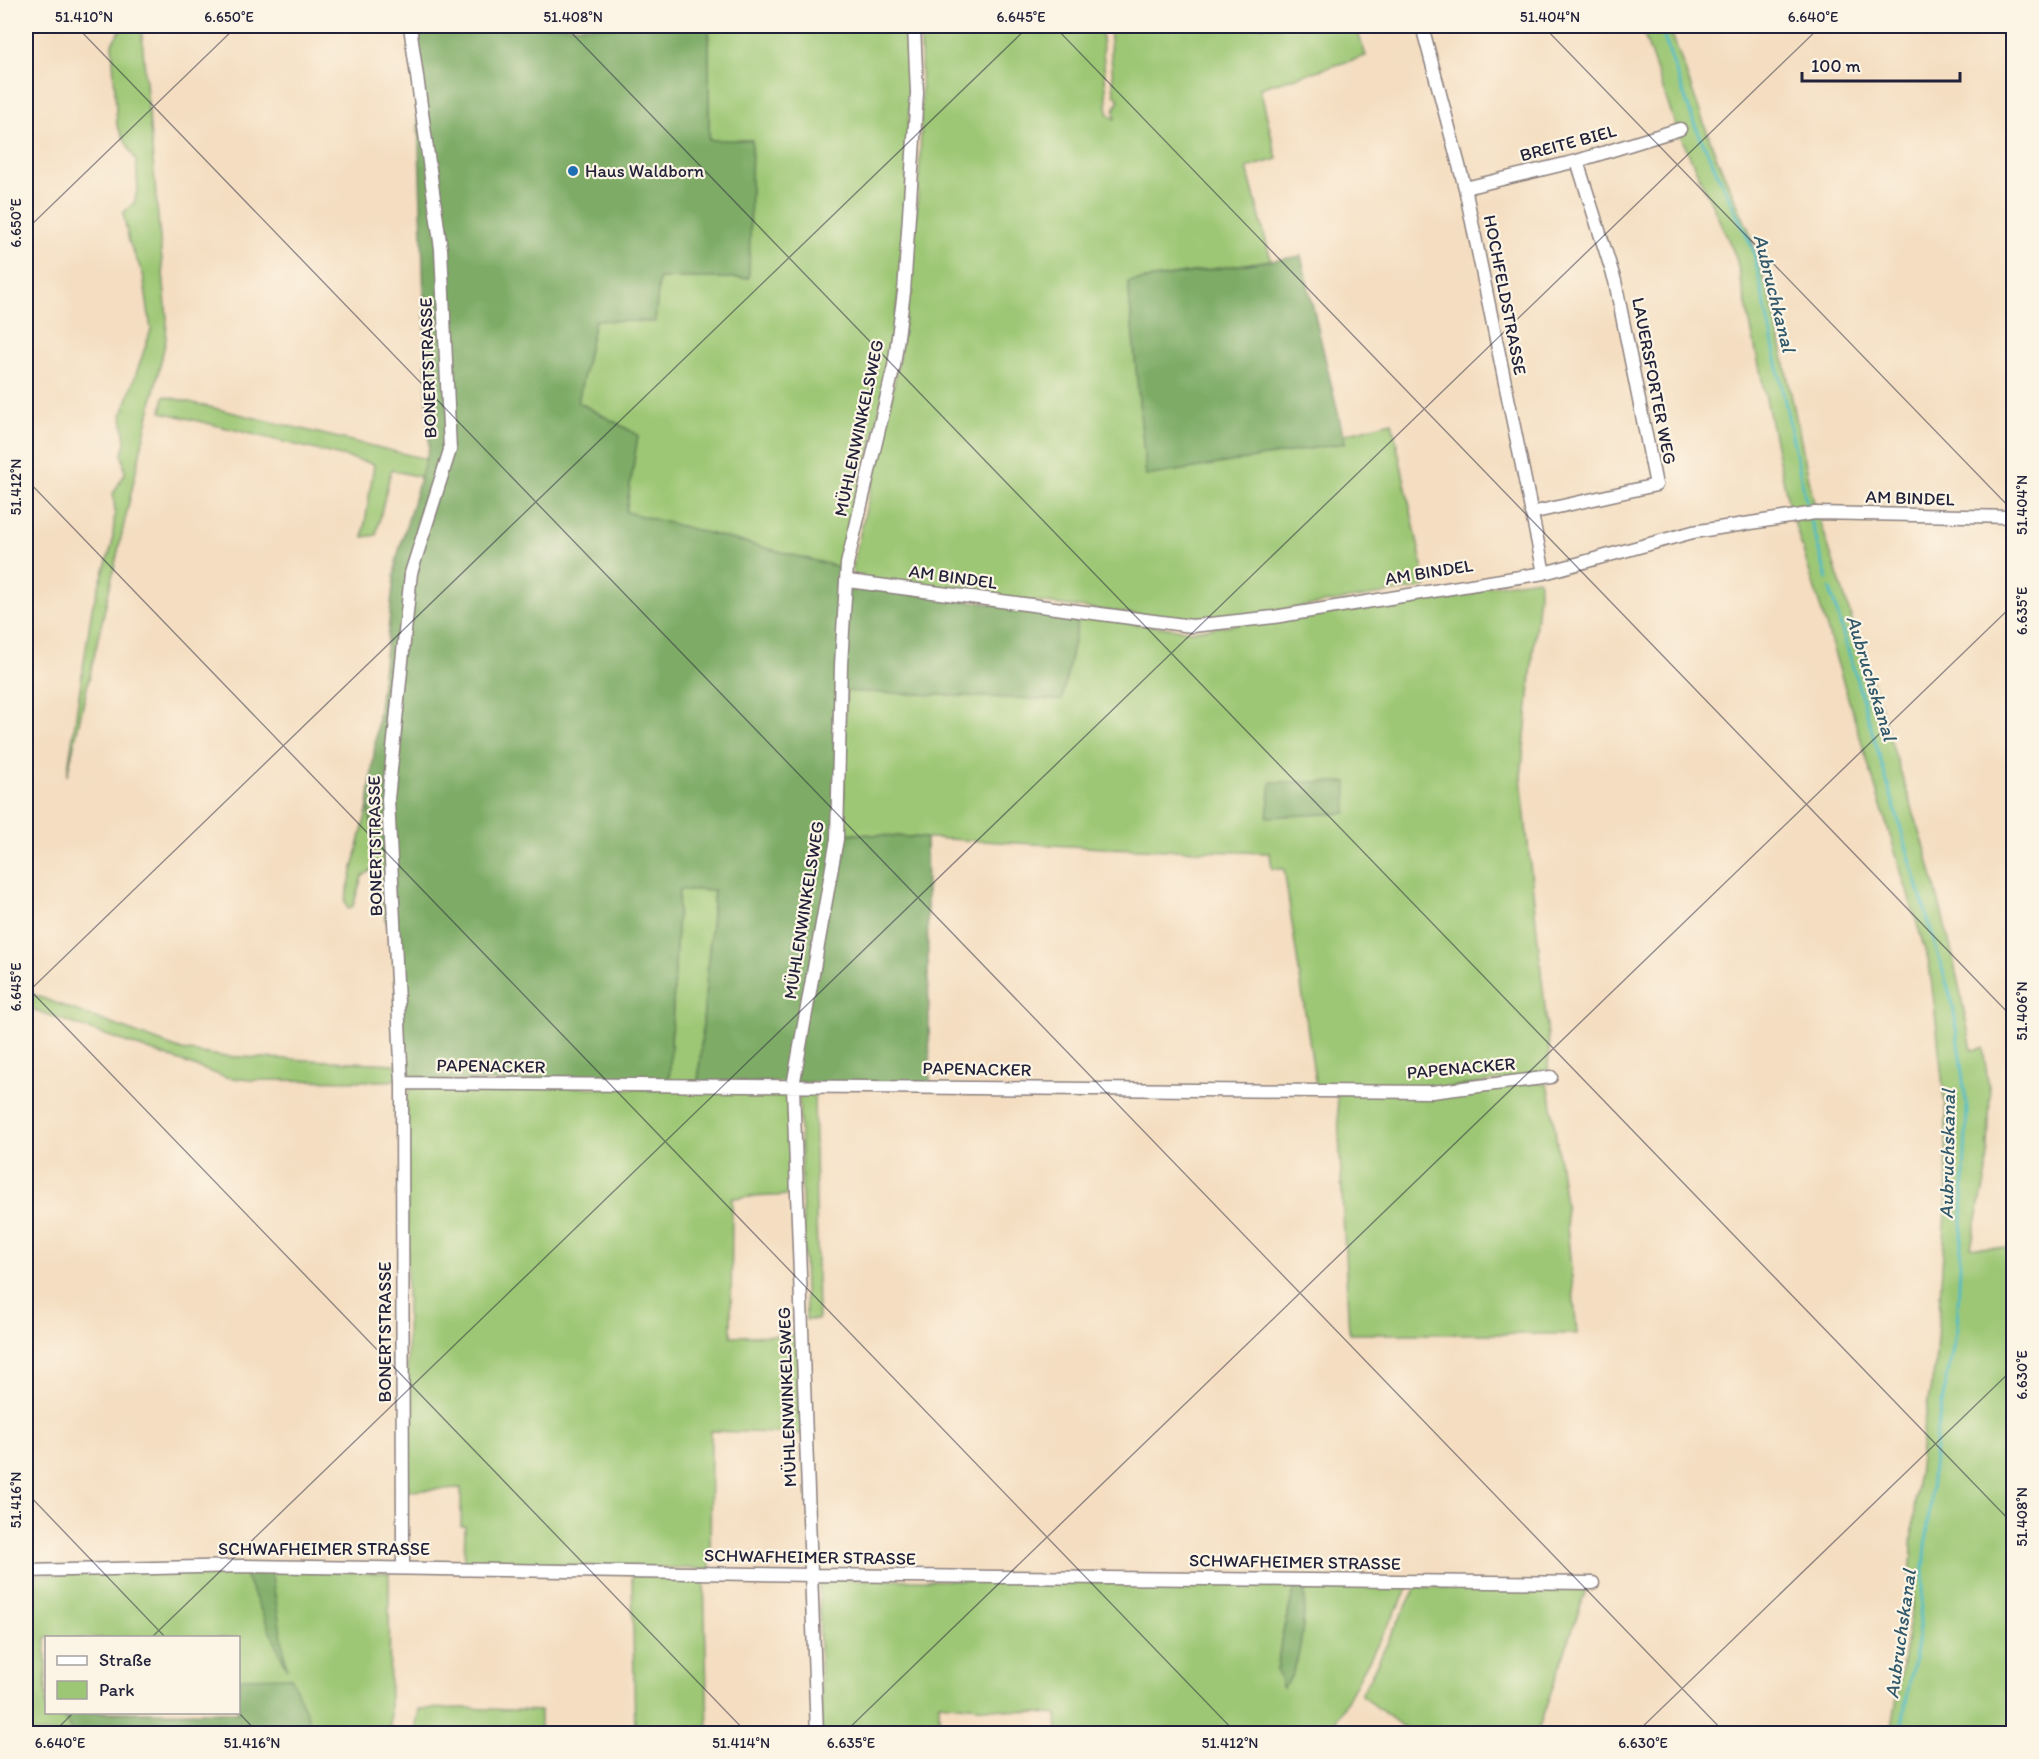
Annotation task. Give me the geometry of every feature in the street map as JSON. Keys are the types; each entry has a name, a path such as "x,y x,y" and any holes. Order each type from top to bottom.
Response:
{"street":[{"name":"BONERTSTRASSE","path":"403,1567 402,1083 388,799 411,573 450,450 441,249 410,26"},
{"name":"MÜHLENWINKELSWEG","path":"817,1734 793,1086 837,839 841,665 848,581 847,564 894,366 903,292 917,93 914,26"},
{"name":"HOCHFELDSTRASSE","path":"1422,26 1465,188 1544,573"},
{"name":"BREITE BIEL","path":"1465,188 1577,161 1680,129"},
{"name":"LAUERSFORTER WEG","path":"1531,513 1656,485 1615,281 1577,161"},
{"name":"AM BINDEL","path":"848,581 1192,626 1274,617 1544,573 1693,532 1797,515 1815,513 2013,518"},
{"name":"PAPENACKER","path":"402,1083 1432,1092 1551,1077"},
{"name":"SCHWAFHEIMER STRASSE","path":"26,1571 242,1566 403,1567 812,1575 1593,1583"}],"green space":[{"path":"123,26 141,26 167,318 166,339 67,776 92,608 112,545 115,511 113,494 125,473 122,454 125,442 122,415 151,330 143,274 129,242 123,213 134,203 138,188 136,161 117,126 112,43"},
{"path":"415,26 709,26 709,140 752,140 749,278 659,278 655,322 595,320 578,402 638,435 626,512 843,568 841,584 1079,616 1062,700 841,691 843,833 926,838 930,1082 698,1083 714,890 679,890 669,1082 414,1081 406,1074 385,858 374,838 368,806 396,561 429,448"},
{"path":"709,26 910,26 904,236 895,320 879,414 843,568 626,512 638,435 578,402 595,320 655,322 659,278 748,278 752,140 709,141"},
{"path":"920,26 1101,26 1108,114 1115,119 1114,110 1119,100 1114,94 1109,26 1356,26 1366,56 1260,88 1277,159 1247,168 1271,260 1128,282 1146,476 1345,443 1344,434 1392,422 1427,587 1222,619 1190,621 860,580 853,574 852,569 884,433 906,311 918,189 921,107"},
{"path":"1641,26 1669,26 1716,156 1749,231 1772,303 1815,508 1790,512 1736,257 1675,124"},
{"path":"1301,256 1345,443 1146,476 1128,282"},
{"path":"164,396 426,459 421,477 391,470 376,535 363,537 374,464 161,412"},
{"path":"1819,517 1926,851 1953,957 1972,1050 1983,1048 1990,1095 1987,1172 1971,1247 2014,1249 2013,1733 1891,1733 1914,1596 1910,1584 1914,1511 1924,1421 1935,1366 1947,1198 1946,1116 1929,963 1794,521"},
{"path":"1538,579 1540,583 1521,777 1549,1046 1548,1070 1545,1074 1437,1089 1316,1087 1284,869 1272,869 1270,853 1103,848 843,833 846,691 1061,700 1079,616 1192,631"},
{"path":"1271,782 1347,782 1346,813 1267,817"},
{"path":"368,806 374,838 387,858 388,926 371,870 362,877 353,906 348,909 345,901"},
{"path":"679,890 714,890 698,1083 669,1082"},
{"path":"26,992 182,1050 220,1056 396,1064 398,1077 386,1081 249,1080 225,1077 26,1007"},
{"path":"414,1083 787,1093 792,1195 732,1198 731,1336 798,1335 803,1434 711,1431 710,1569 464,1563 465,1526 461,1526 461,1488 408,1491 406,1097"},
{"path":"1546,1084 1550,1092 1565,1204 1577,1334 1349,1334 1337,1093"},
{"path":"805,1091 814,1091 818,1320 806,1320 799,1096"},
{"path":"243,1570 389,1573 390,1728 393,1728 393,1733 26,1733 26,1575"},
{"path":"243,1570 271,1571 287,1669"},
{"path":"632,1575 704,1576 708,1733 635,1733"},
{"path":"819,1579 1296,1584 1282,1635 1277,1671 1283,1687 1294,1668 1298,1654 1303,1623 1305,1584 1408,1585 1409,1587 1329,1733 1058,1733 1057,1715 939,1703 939,1733 821,1734"},
{"path":"1296,1584 1305,1584 1301,1639 1294,1668 1283,1687 1277,1671 1282,1635"},
{"path":"1416,1587 1581,1589 1585,1593 1537,1733 1411,1733 1361,1695"},
{"path":"291,1677 315,1733 72,1733 62,1714 240,1714 240,1678"},
{"path":"419,1709 540,1711 540,1733 415,1733"}],"waterway":[{"name":"Aubruchkanal","path":"1660,26 1694,123 1753,249 1808,511"},
{"name":"Aubruchkanal","path":"1810,517 1827,579"},
{"name":"Aubruchskanal","path":"1830,589 1953,1005 1967,1110 1957,1328 1936,1434 1918,1637 1900,1734"}],"place":[{"name":"Haus Waldborn","path":"573,171"}]}
